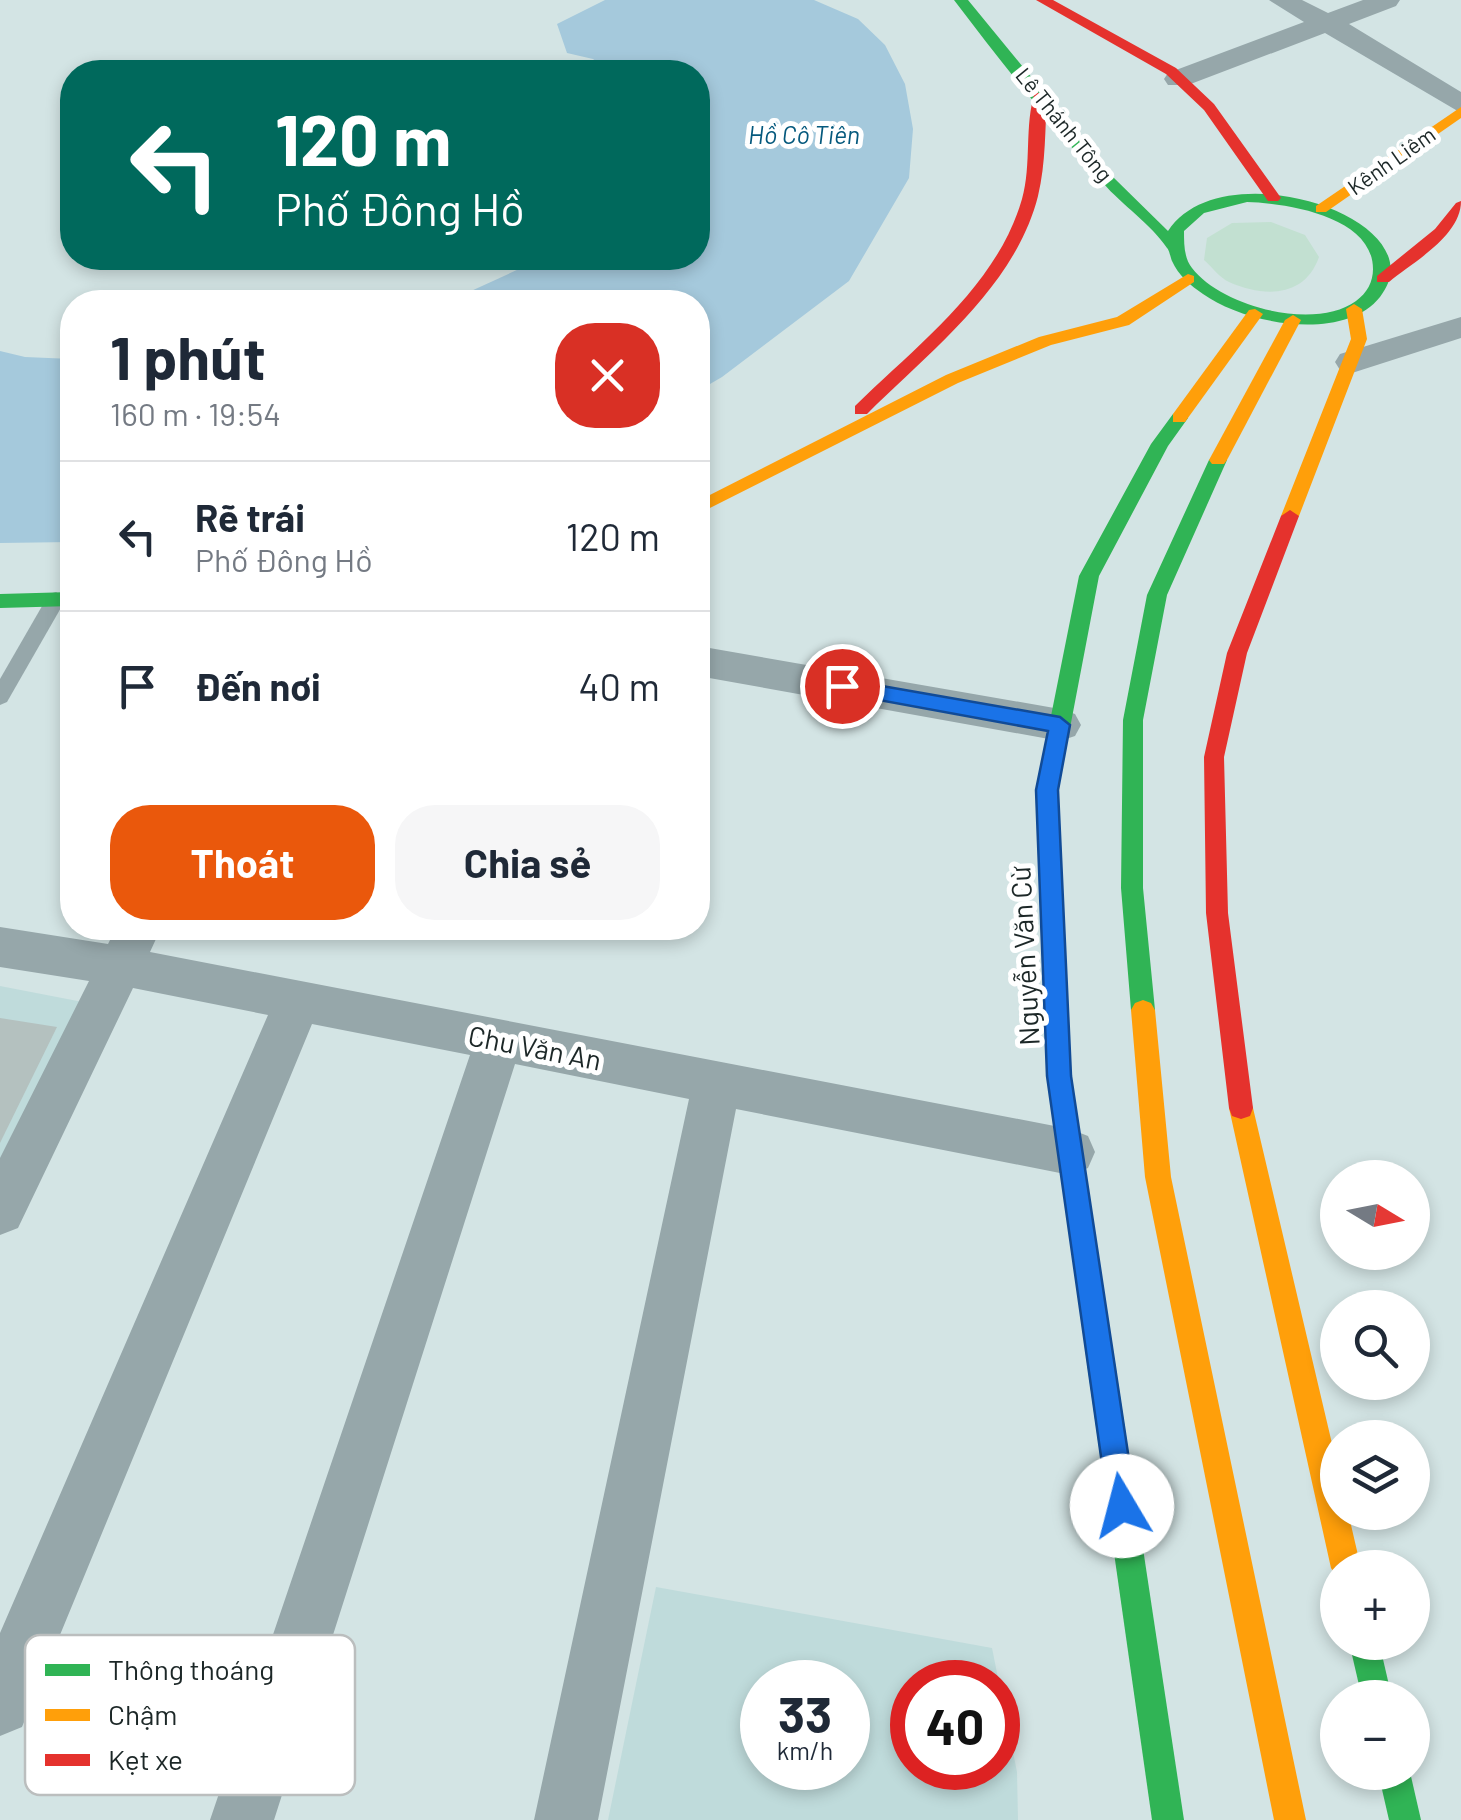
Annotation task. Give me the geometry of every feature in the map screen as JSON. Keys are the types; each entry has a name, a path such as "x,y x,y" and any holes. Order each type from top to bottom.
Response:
{"main road":[{"name":"Lê Thánh Tông","path":"961,0 1109,181 1172,244"},
{"path":"1043,0 1171,72 1209,107 1272,198"},
{"path":"831,441 956,314 1024,218 1038,162 1040,95"},
{"name":"Kênh Liêm","path":"1321,208 1461,108"},
{"path":"1383,280 1384,264 1377,248 1344,219 1321,208 1272,198 1235,199 1203,208 1177,230 1172,244 1179,268 1188,280 1228,306 1293,320 1326,318 1354,310 1373,296 1383,280 1440,232 1461,206"},
{"path":"710,502 952,379 1044,341 1123,321 1188,280"},
{"path":"1342,1550 1239,1098 1217,913 1214,757 1237,653 1260,587 1360,340 1354,310"},
{"name":"Nguyễn Văn Cừ","path":"1168,1820 1059,1076 1047,790 1088,576 1160,444 1255,314"},
{"path":"1290,1820 1158,1177 1132,888 1134,720 1157,594 1228,437 1293,320"},
{"path":"0,601 60,599"},
{"path":"1398,1790 1406,1820"}],"street":[{"path":"1282,0 1461,108"},
{"path":"1178,80 1387,0"},
{"path":"1352,362 1461,327"},
{"path":"710,663 1060,725"},
{"name":"Chu Văn An","path":"0,946 130,947 298,1001 1070,1152"},
{"path":"0,1210 130,947"},
{"path":"30,1635 298,1001"},
{"path":"303,1635 499,1040"},
{"path":"566,1820 718,1083"},
{"path":"0,1705 25,1646"},
{"path":"242,1820 250,1795"}],"lane":[{"path":"0,697 60,605"}],"shaded area":[{"path":"0,986 93,1004 0,1186"},
{"path":"656,1587 992,1648 994,1660 890,1660 890,1790 1017,1790 1018,1820 608,1820"}],"green space":[{"path":"1271,222 1305,235 1319,257 1313,270 1294,287 1270,292 1243,287 1226,280 1204,260 1207,238 1232,223"}],"water":[{"name":"Hồ Cô Tiên","path":"605,0 814,0 858,19 885,45 905,84 913,129 909,178 849,281 710,384 710,290 473,290 517,270 710,270 710,60 594,60 567,53 557,24"},
{"path":"0,351 60,358 60,542 0,543"}],"building":[{"path":"0,1018 57,1027 0,1143"}],"traffic: fast":[{"path":"961,0 1109,181 1172,244"},
{"path":"1247,197 1301,202 1332,214 1363,234 1381,260 1382,276 1374,293 1360,306 1341,315 1294,319 1246,310 1201,285 1179,259 1176,230 1199,210 1247,197"},
{"path":"1050,851 1047,791 1089,576 1160,444 1179,418"},
{"path":"1143,1010 1132,888 1133,720 1157,595 1218,460"},
{"path":"0,601 60,599"},
{"path":"1101,1363 1168,1820"},
{"path":"1368,1660 1373,1680"},
{"path":"1398,1790 1405,1820"}],"traffic: slow":[{"path":"1321,209 1461,111"},
{"path":"710,502 952,379 1045,341 1123,321 1188,279"},
{"path":"1290,516 1359,339 1354,309"},
{"path":"1179,418 1255,314"},
{"path":"1218,460 1293,320"},
{"path":"1050,851 1059,1076 1101,1363"},
{"path":"1143,1010 1158,1177 1290,1820"},
{"path":"1241,1108 1342,1550"}],"traffic: jam":[{"path":"1043,0 1171,71 1209,107 1273,198"},
{"path":"861,410 958,315 1001,262 1029,202 1035,176 1040,95"},
{"path":"1383,279 1440,232 1461,206"},
{"path":"1241,1108 1217,913 1214,757 1237,653 1290,516"}],"route":[{"path":"842,686 1060,725 1047,790 1059,1076 1122,1506"}]}
